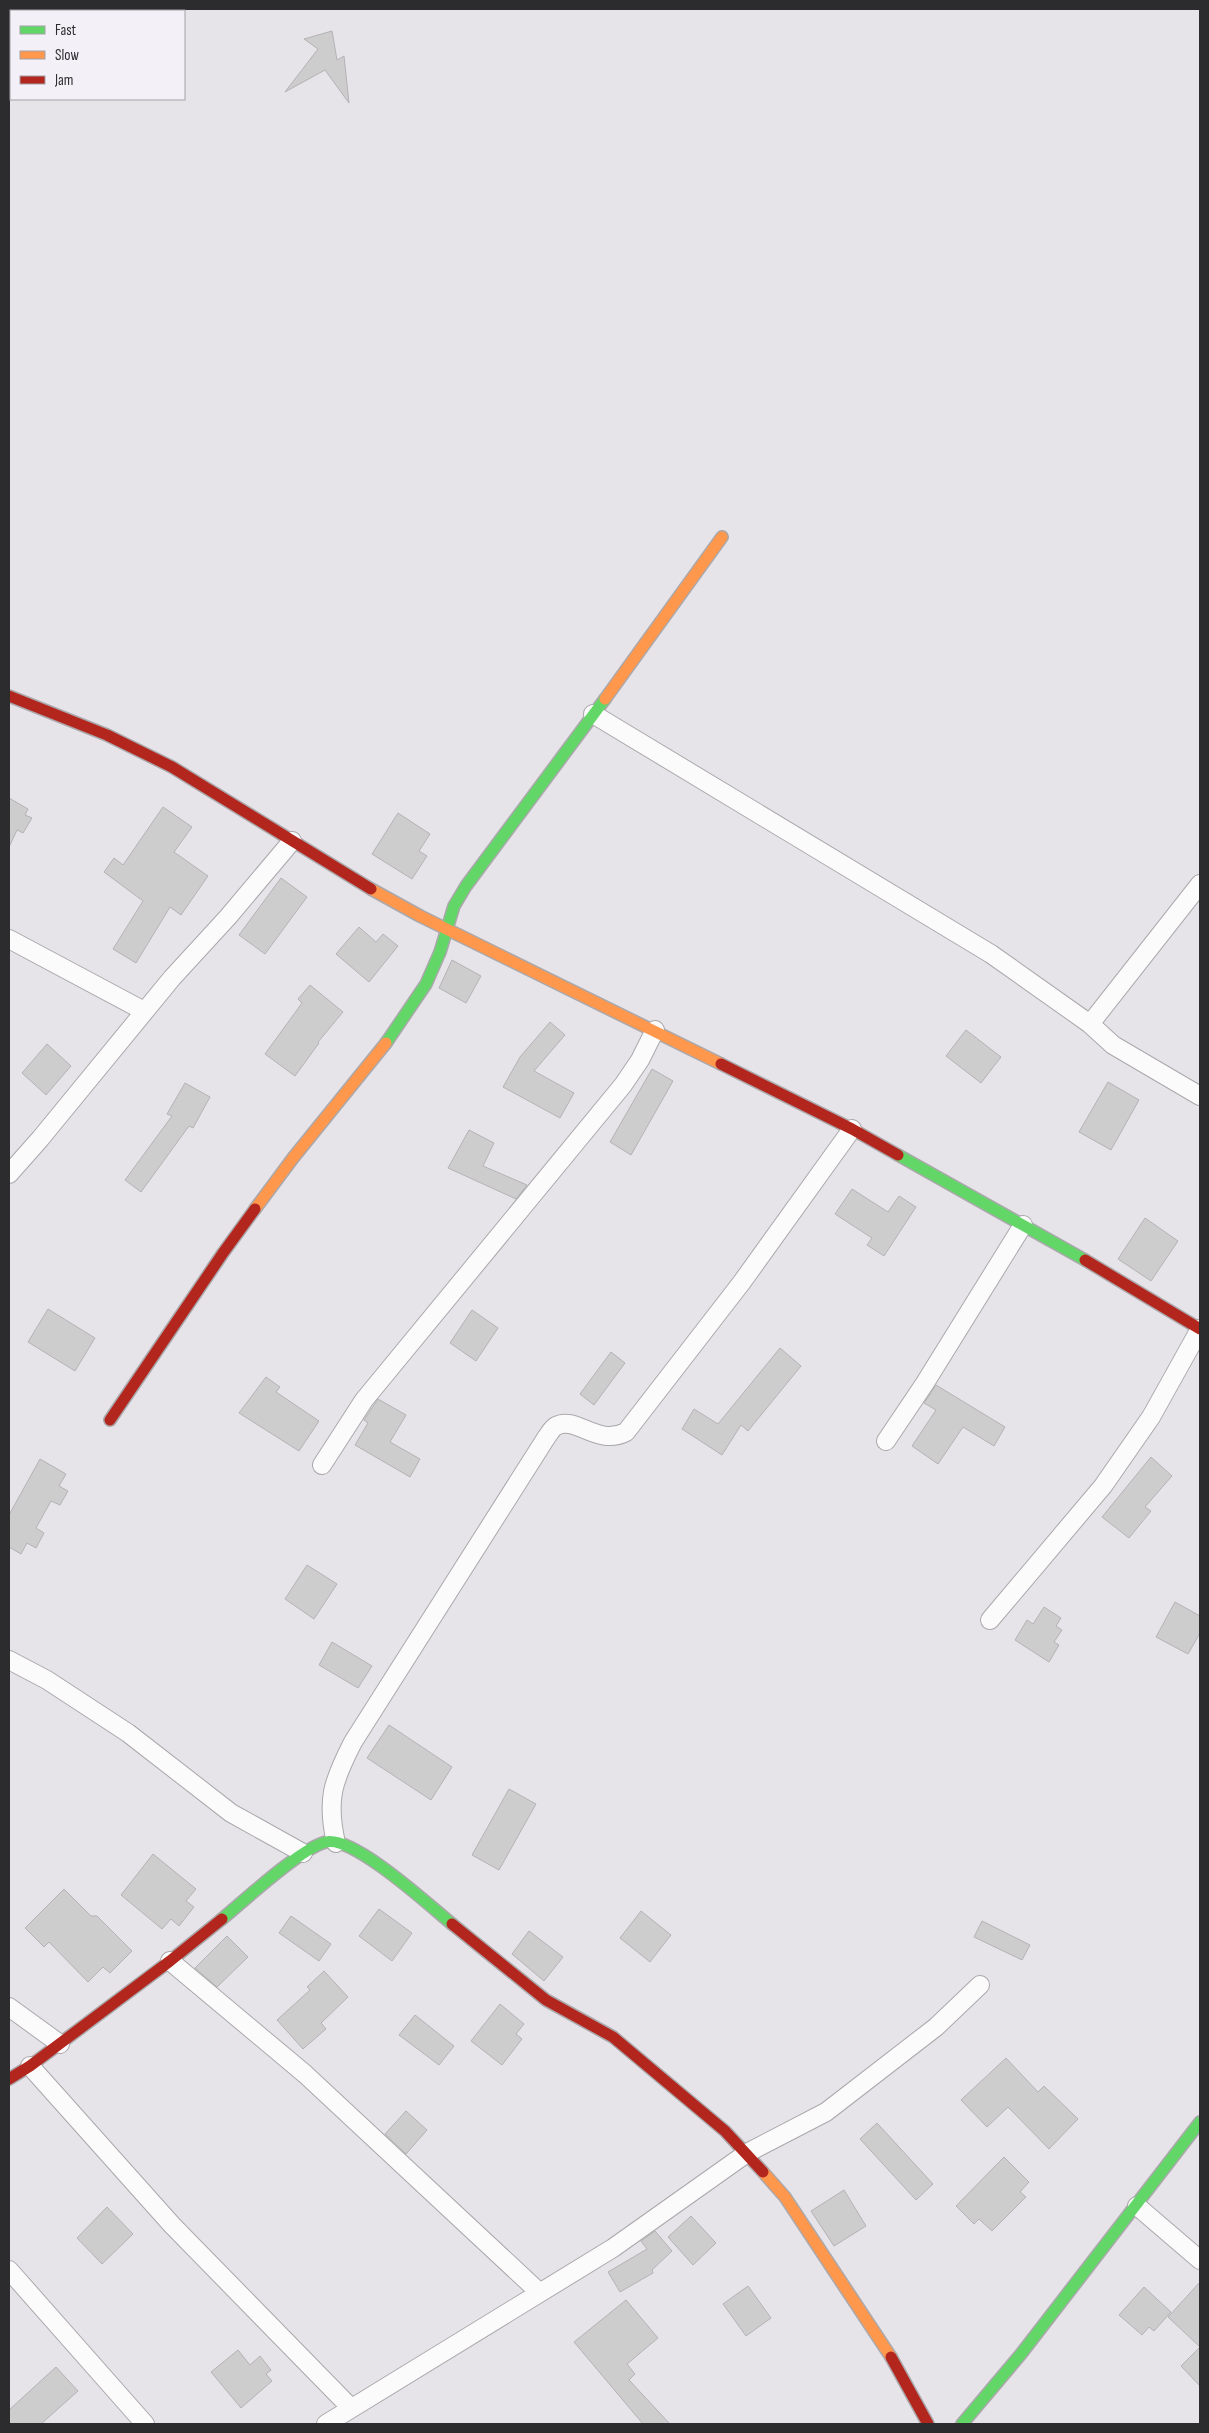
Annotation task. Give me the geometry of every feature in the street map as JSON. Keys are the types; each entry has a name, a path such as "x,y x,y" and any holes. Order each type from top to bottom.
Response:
{"street":[{"path":"110,1420 222,1253 293,1158 394,1034 426,984 440,952 454,906 466,886 722,537"},
{"path":"9,696 106,735 172,767 362,884 447,929 655,1030 852,1129 1023,1225 1200,1329 1151,1417 1103,1486 990,1620"},
{"path":"593,714 990,954 1090,1024 1114,1044 1200,1096"},
{"path":"9,1174 40,1139 144,1011 292,841"},
{"path":"1090,1024 1200,884"},
{"path":"9,939 144,1011"},
{"path":"322,1465 364,1400 623,1085 640,1060 655,1030"},
{"path":"336,1843 331,1819 333,1787 349,1750 546,1438 555,1426 566,1423 605,1438 617,1437 626,1432 742,1282 852,1129"},
{"path":"886,1440 935,1367 1023,1225"},
{"path":"9,1660 47,1680 128,1733 231,1813 303,1853"},
{"path":"9,2080 170,1961 303,1853 327,1841 347,1845 380,1865 502,1967 546,2000 613,2037 669,2082 747,2153 785,2197 835,2271 895,2363 928,2424"},
{"path":"170,1961 312,2080 539,2292"},
{"path":"326,2424 539,2292 614,2248 747,2153 826,2112 936,2027 980,1985"},
{"path":"9,2007 60,2044"},
{"path":"30,2066 172,2225 351,2408"},
{"path":"962,2424 1021,2354 1200,2122"},
{"path":"1137,2206 1200,2260"},
{"path":"9,2270 145,2424"}],"building":[{"path":"332,31 337,60 344,56 349,103 325,70 285,92 318,49 304,39"},
{"path":"9,798 28,809 25,815 32,818 23,833 17,830 9,847"},
{"path":"163,807 192,827 174,852 208,876 181,915 170,907 136,963 113,949 143,901 104,872 114,858 123,865"},
{"path":"398,813 430,834 419,851 427,856 412,879 372,854"},
{"path":"281,878 307,897 265,954 239,935"},
{"path":"359,927 376,942 383,934 398,946 369,982 336,954"},
{"path":"452,960 481,976 466,1003 439,988"},
{"path":"310,985 343,1012 318,1042 295,1076 265,1054 302,1003 298,999"},
{"path":"550,1022 565,1035 534,1071 574,1093 560,1118 503,1087 520,1057"},
{"path":"966,1030 1001,1057 981,1083 946,1056"},
{"path":"47,1044 71,1066 46,1095 22,1073"},
{"path":"652,1069 673,1081 631,1155 610,1142"},
{"path":"1108,1082 1139,1100 1111,1150 1079,1132"},
{"path":"185,1083 210,1097 193,1128 189,1126 141,1192 125,1180 172,1116 167,1114"},
{"path":"469,1130 494,1143 483,1166 527,1185 516,1199 448,1168"},
{"path":"852,1189 888,1212 899,1196 916,1207 884,1256 867,1245 872,1238 835,1214"},
{"path":"1145,1218 1178,1241 1151,1281 1118,1259"},
{"path":"48,1309 95,1338 75,1371 28,1342"},
{"path":"472,1310 498,1328 476,1361 450,1343"},
{"path":"780,1348 801,1366 748,1431 741,1425 722,1455 682,1429 694,1409 718,1424"},
{"path":"611,1352 625,1363 594,1405 580,1394"},
{"path":"266,1377 280,1387 276,1392 319,1421 299,1451 239,1413"},
{"path":"936,1385 1005,1427 994,1446 963,1427 938,1464 912,1446 936,1410 924,1403"},
{"path":"378,1399 406,1415 390,1442 420,1459 410,1477 355,1445 368,1423 364,1420"},
{"path":"1151,1457 1172,1476 1145,1507 1151,1511 1129,1538 1102,1517"},
{"path":"40,1459 66,1474 59,1486 68,1491 60,1505 51,1501 36,1528 44,1533 36,1548 27,1543 21,1554 9,1547 9,1515"},
{"path":"307,1565 337,1584 314,1619 285,1599"},
{"path":"1175,1602 1200,1616 1200,1633 1188,1654 1156,1637"},
{"path":"1044,1607 1061,1618 1056,1626 1062,1630 1054,1642 1059,1645 1049,1662 1015,1640 1027,1620 1033,1624"},
{"path":"332,1642 372,1666 358,1688 319,1665"},
{"path":"389,1725 452,1767 431,1800 367,1758"},
{"path":"509,1789 536,1804 499,1870 472,1855"},
{"path":"153,1854 196,1889 186,1901 194,1907 179,1926 171,1919 162,1929 121,1895"},
{"path":"64,1889 91,1916 97,1916 132,1951 110,1973 103,1967 88,1982 49,1942 44,1947 25,1928"},
{"path":"379,1909 412,1933 392,1961 359,1936"},
{"path":"641,1911 671,1935 650,1962 620,1938"},
{"path":"291,1916 331,1944 319,1961 279,1933"},
{"path":"982,1921 1030,1945 1022,1960 974,1937"},
{"path":"529,1931 563,1957 544,1981 512,1954"},
{"path":"227,1936 248,1957 217,1987 195,1968"},
{"path":"324,1971 348,1997 321,2023 326,2029 303,2049 277,2020 310,1990 307,1987"},
{"path":"500,2004 524,2024 516,2034 522,2039 502,2065 471,2041"},
{"path":"415,2015 454,2046 439,2065 399,2035"},
{"path":"1006,2058 1038,2092 1044,2086 1078,2119 1049,2149 1008,2107 987,2127 961,2100"},
{"path":"406,2111 427,2130 406,2154 385,2134"},
{"path":"877,2123 933,2184 916,2200 860,2139"},
{"path":"1004,2157 1029,2182 1020,2192 1026,2197 992,2231 979,2219 974,2224 956,2206"},
{"path":"844,2190 866,2226 834,2246 811,2211"},
{"path":"107,2207 133,2234 102,2264 77,2238"},
{"path":"691,2216 716,2243 693,2265 668,2237"},
{"path":"655,2231 672,2251 652,2270 653,2273 620,2292 608,2272 647,2249 641,2241"},
{"path":"1200,2282 1200,2347 1168,2317"},
{"path":"748,2286 771,2318 746,2336 723,2304"},
{"path":"1144,2287 1171,2312 1154,2331 1149,2327 1142,2335 1119,2315"},
{"path":"626,2300 658,2338 627,2364 635,2374 629,2380 670,2424 643,2424 574,2342"},
{"path":"1200,2347 1200,2386 1181,2366"},
{"path":"238,2350 250,2365 260,2356 271,2370 266,2374 272,2381 241,2408 211,2372"},
{"path":"56,2367 78,2391 41,2424 9,2424 9,2410"}],"traffic: fast":[{"path":"386,1043 426,984 440,952 454,906 466,886 605,699"},
{"path":"898,1155 1085,1260"},
{"path":"222,1919 288,1864 315,1846 326,1842 338,1843 354,1849 372,1860 410,1888 452,1924"},
{"path":"962,2424 1021,2354 1200,2122"}],"traffic: slow":[{"path":"605,699 722,537"},
{"path":"371,889 420,916 721,1064"},
{"path":"255,1209 293,1158 386,1043"},
{"path":"763,2172 785,2197 891,2357"}],"traffic: jam":[{"path":"9,696 107,735 172,767 371,889"},
{"path":"721,1064 852,1129 898,1155"},
{"path":"110,1420 255,1209"},
{"path":"1085,1260 1200,1329"},
{"path":"9,2079 30,2066 170,1961 222,1919"},
{"path":"452,1924 546,2000 613,2037 725,2131 763,2172"},
{"path":"891,2357 928,2424"}]}
